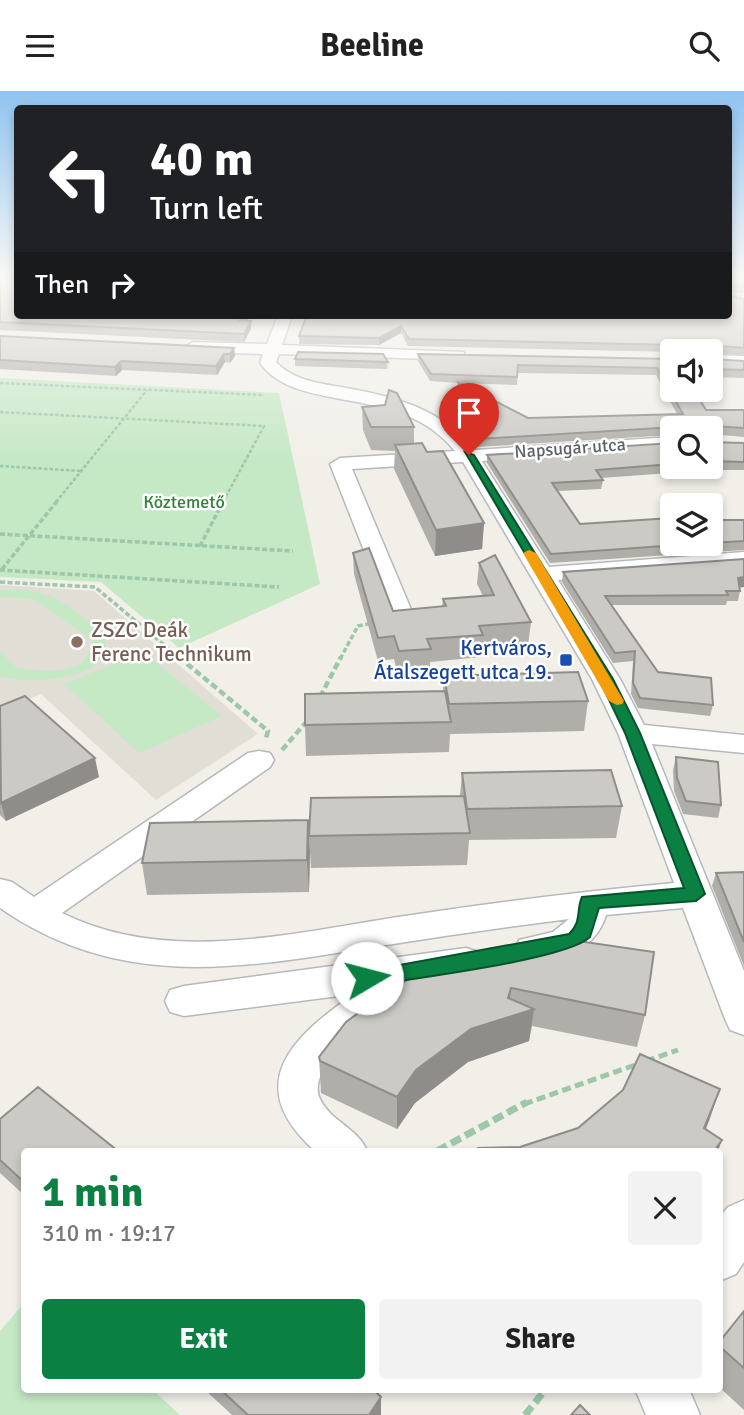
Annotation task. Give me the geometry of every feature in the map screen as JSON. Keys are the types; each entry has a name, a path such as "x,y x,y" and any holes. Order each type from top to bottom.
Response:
{"street":[{"path":"275,340 268,363 286,380 417,411 437,420 456,434 606,679 632,733 744,1019"},
{"path":"175,346 270,351 478,355"},
{"path":"723,360 744,361"},
{"name":"Napsugár utca","path":"401,614 340,464 660,444"},
{"path":"542,574 744,559"},
{"path":"632,733 744,744"},
{"path":"35,914 258,760"},
{"path":"0,891 53,925 106,944 188,954 290,947 589,902 696,894"},
{"path":"184,1001 420,971 575,940 583,932 590,915 589,902"},
{"path":"342,1148 301,1107 295,1091 299,1076 307,1059 338,1026 371,1000 420,971"},
{"path":"723,1252 744,1222"},
{"path":"663,1393 674,1415"}],"path":[{"path":"0,383 264,395"},
{"path":"0,390 8,383"},
{"path":"1,570 146,390"},
{"path":"0,412 264,426 200,545"},
{"path":"0,466 81,471"},
{"path":"0,534 293,551"},
{"path":"1,570 279,587"},
{"path":"0,582 95,587 268,731 258,760"},
{"path":"319,699 358,626 400,619 401,614"},
{"path":"258,760 284,749 313,711"},
{"path":"442,1148 528,1101 678,1050"},
{"path":"525,1415 543,1393"}],"shaded area":[{"name":"ZSZC Deák Ferenc Technikum","path":"0,585 94,591 258,734 156,800 41,694 0,711"}],"green space":[{"name":"Köztemető","path":"0,378 279,393 320,584 179,648 101,582 0,577"},
{"path":"0,590 45,594 78,613 103,633 105,649 98,662 86,671 50,679 13,679 0,676 0,651 17,668 64,670 83,661 92,640 33,599 0,597"},
{"path":"143,652 222,716 139,753 64,684"},
{"path":"21,1306 21,1393 156,1393 180,1415 0,1415 0,1331"}],"building":[{"path":"0,340 74,340 234,348 230,354 224,354 216,366 121,361 115,367 0,360"},
{"path":"444,340 660,340 660,345"},
{"path":"723,340 744,340 744,348 723,346"},
{"path":"298,352 383,354 388,362 295,359"},
{"path":"418,354 660,359 660,373 657,368 518,365 517,377 431,374"},
{"path":"723,360 744,361 744,370 723,369"},
{"path":"458,382 528,418 683,414 676,402 701,402 706,410 744,410 744,428 723,427 723,416 660,416 660,428 478,439"},
{"path":"389,390 397,393 414,427 371,427 362,407 385,405"},
{"path":"723,442 744,443 744,462 723,461"},
{"path":"422,443 427,452 443,451 484,523 436,530 395,445"},
{"path":"660,444 660,465 596,470 603,480 552,483 580,524 660,519 660,546 551,554 487,455"},
{"path":"723,520 744,520 744,541 723,542"},
{"path":"369,548 393,611 446,606 443,599 494,595 479,563 495,555 531,622 479,626 483,635 427,639 431,649 399,651 394,636 378,638 353,553"},
{"path":"744,559 744,577 738,578 740,591 726,591 728,595 605,596 658,672 711,678 713,705 640,698 633,683 635,651 615,653 563,572"},
{"path":"578,672 588,701 449,704 444,676"},
{"path":"445,691 451,722 305,725 305,694"},
{"path":"25,696 95,758 1,803 0,706"},
{"path":"676,757 718,762 721,805 686,801 677,778"},
{"path":"611,770 622,806 467,809 462,773"},
{"path":"464,796 470,833 309,836 311,798"},
{"path":"308,820 307,860 142,863 150,823"},
{"path":"744,872 744,942 716,873"},
{"path":"578,941 654,952 645,1015 511,988 508,998 534,1009 471,1029 416,1070 397,1097 320,1061 319,1057 346,1022 422,971 488,949 535,942"},
{"path":"640,1054 720,1089 704,1128 722,1140 716,1148 478,1148 520,1147 578,1128 623,1090"},
{"path":"38,1087 114,1148 21,1148 21,1179 0,1160 0,1119"},
{"path":"744,1311 744,1368 723,1350 723,1337"},
{"path":"224,1393 377,1393 381,1397 369,1415 248,1415"},
{"path":"580,1405 590,1415 571,1415"}],"slow traffic":[{"path":"529,553 617,701"}],"place":[{"name":"ZSZC Deák Ferenc Technikum","path":"77,642"},
{"name":"Kertváros, Átalszegett utca 19.","path":"566,660"}],"route":[{"path":"367,978 420,971 575,940 583,932 590,915 589,902 696,894 632,733 606,679 469,455"}]}
